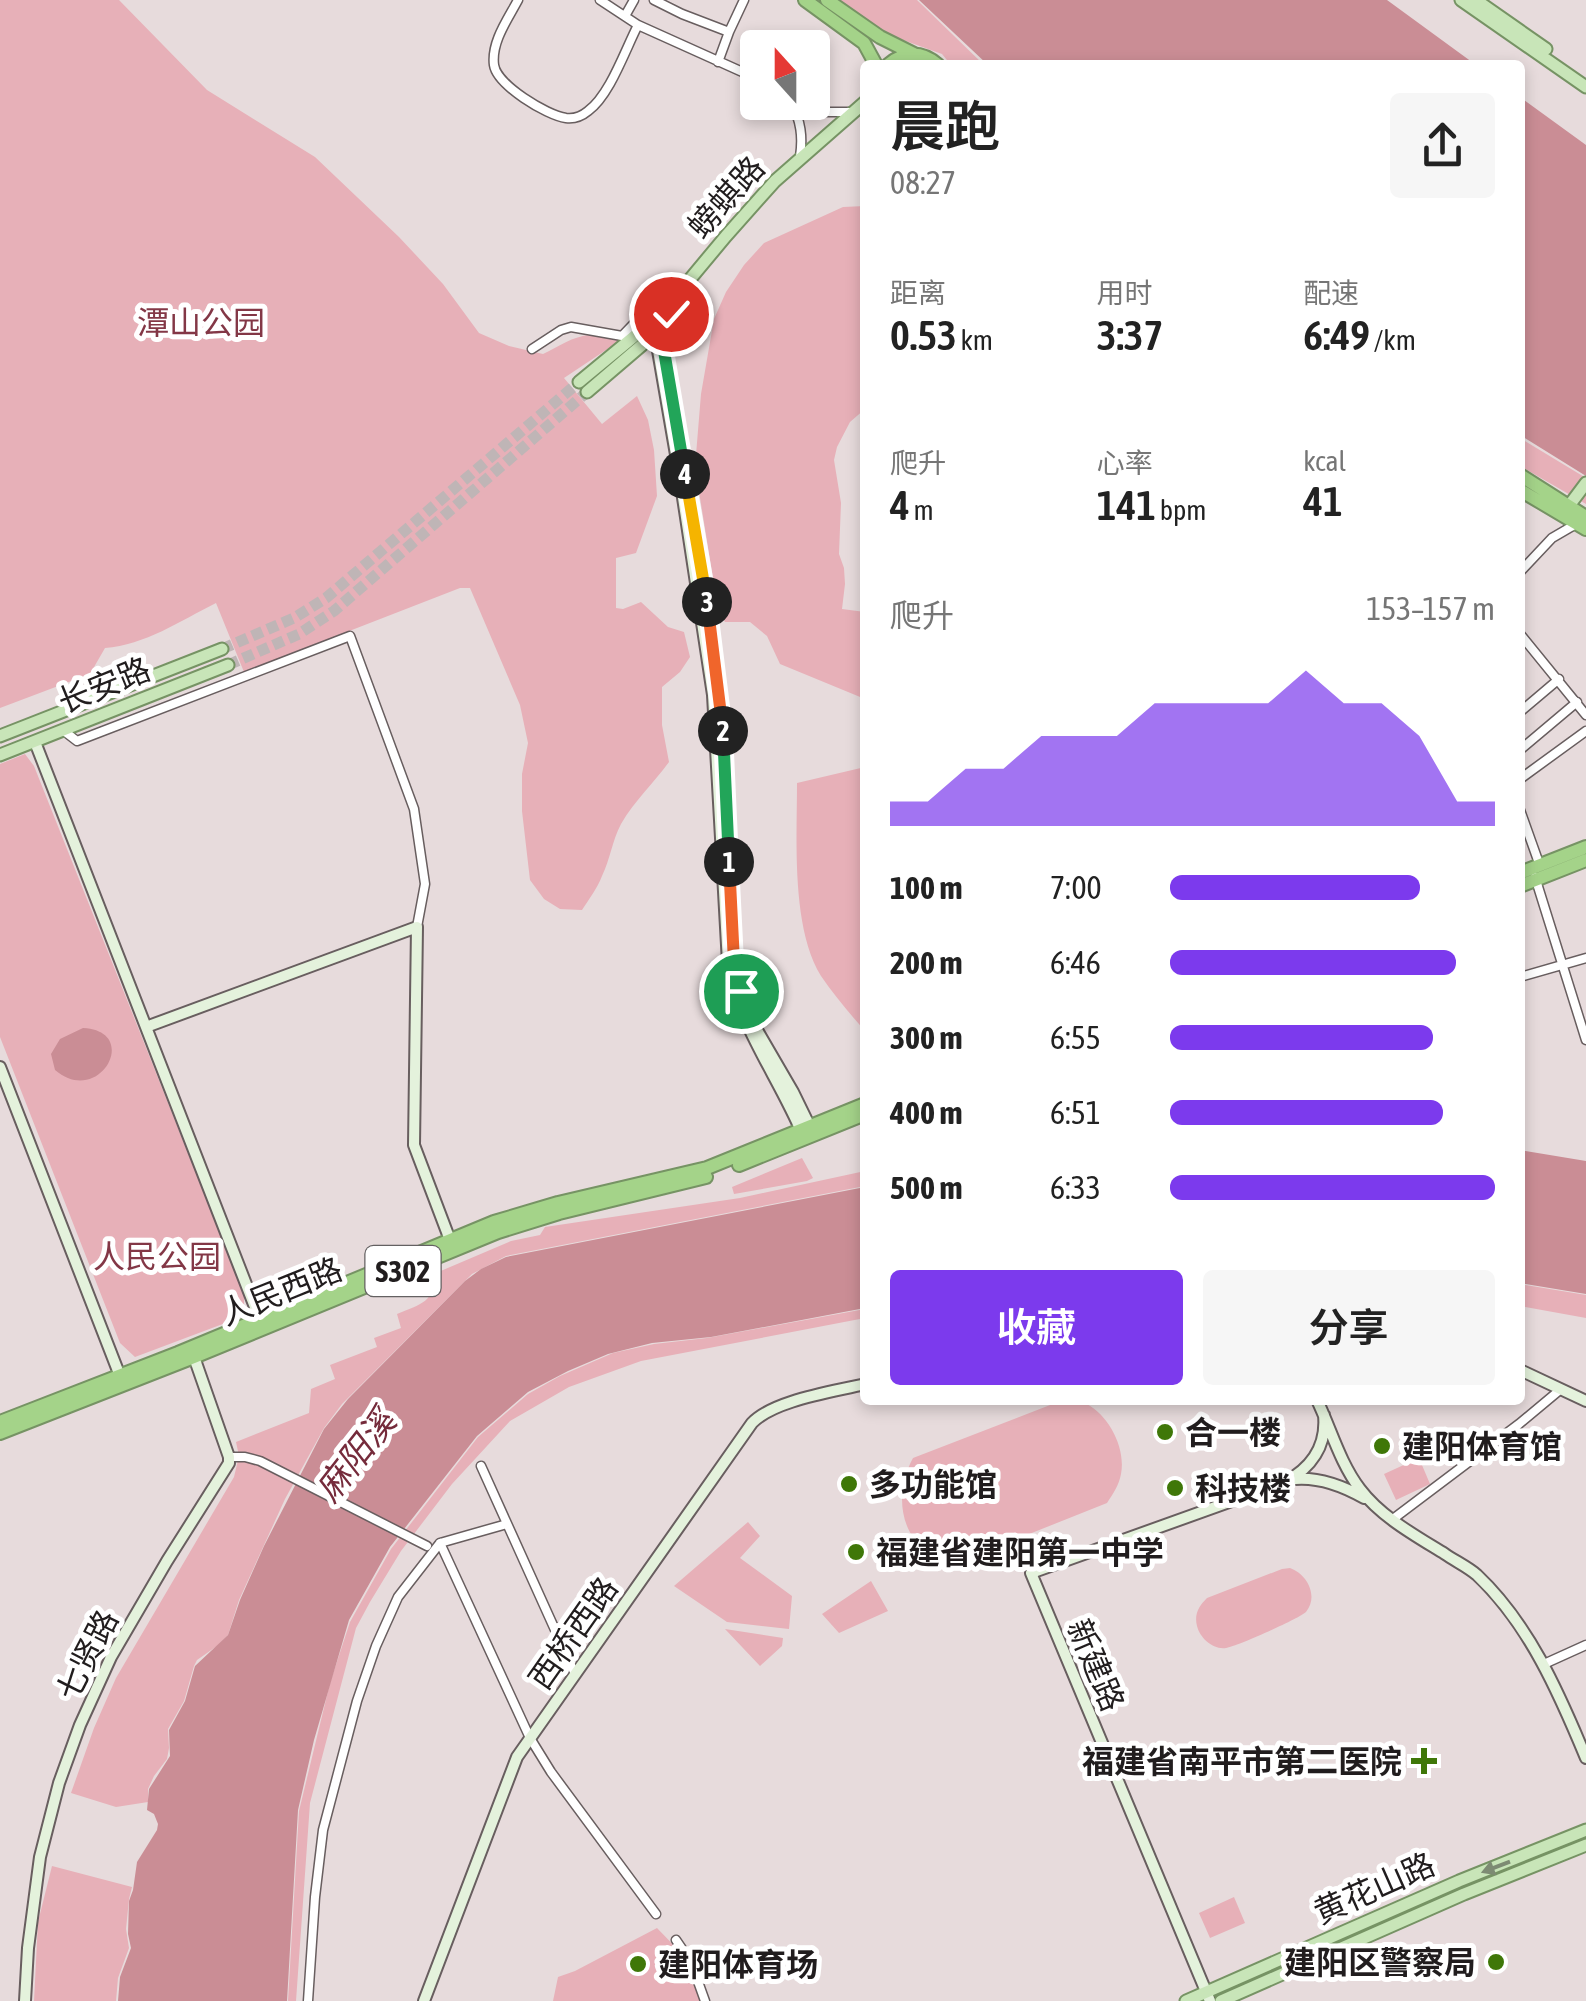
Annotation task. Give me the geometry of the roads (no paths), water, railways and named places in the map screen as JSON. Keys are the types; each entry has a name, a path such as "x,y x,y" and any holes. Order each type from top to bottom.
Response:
{"highway":[{"path":"804,0 864,43 873,60"},
{"path":"827,0 880,37 930,60"},
{"path":"895,60 914,54"},
{"path":"1525,479 1565,511"},
{"path":"1525,498 1584,520"},
{"path":"1532,872 1586,847"},
{"path":"1532,872 1586,860"},
{"name":"S302","path":"807,1132 860,1106"},
{"name":"S302","path":"807,1132 860,1116"},
{"name":"人民西路","path":"0,1422 260,1320 494,1222 708,1168 807,1132"},
{"name":"人民西路","path":"0,1433 498,1232 559,1213 684,1184 807,1132"}],"main road":[{"path":"1462,0 1586,87"},
{"path":"1476,0 1586,78"},
{"path":"583,387 628,350 674,303 797,165 828,136 860,114"},
{"name":"螃蜞路","path":"674,303 748,212 800,158 828,136"},
{"path":"628,350 657,348 674,303"},
{"path":"1565,511 1582,488"},
{"name":"长安路","path":"0,736 222,649"},
{"name":"长安路","path":"0,755 228,664"},
{"name":"黄花山路","path":"1186,2001 1208,1997 1458,1881 1586,1830"},
{"name":"黄花山路","path":"1221,2001 1464,1894 1586,1846"}],"street":[{"path":"518,0 497,41 495,70 509,88 564,118 579,116 597,102 638,24"},
{"path":"600,0 638,24 740,71"},
{"path":"624,16 634,0"},
{"path":"654,0 729,32"},
{"path":"718,62 744,0"},
{"path":"830,112 860,114"},
{"path":"799,120 800,158"},
{"path":"532,349 571,327 622,336 649,308 665,298 674,303 654,356 628,350"},
{"path":"657,348 717,672 734,962 756,1027 794,1092 807,1132"},
{"path":"1552,538 1565,511"},
{"path":"1525,567 1552,538 1584,520"},
{"path":"64,731 78,740 350,636 414,810 425,884 417,927 414,1145 450,1240"},
{"path":"1525,641 1583,708 1525,747"},
{"path":"1525,708 1558,679"},
{"path":"1525,775 1586,731"},
{"path":"34,742 260,1320"},
{"path":"1525,836 1532,872 1586,1040"},
{"path":"146,1027 417,927"},
{"path":"1525,976 1586,958"},
{"path":"0,1067 4,1086 120,1376"},
{"path":"194,1357 229,1457 260,1461 426,1546"},
{"path":"1525,1372 1586,1401"},
{"name":"西桥西路","path":"424,2001 517,1757 756,1418 781,1406 860,1385"},
{"path":"1393,1519 1561,1389"},
{"path":"1319,1405 1352,1477 1372,1503"},
{"name":"新建路","path":"1208,1997 1031,1573 1285,1482 1304,1470 1316,1454 1324,1434 1324,1415"},
{"name":"七贤路","path":"25,2001 40,1857 59,1783 80,1725 110,1657 227,1469 229,1457"},
{"path":"481,1466 575,1674"},
{"path":"1285,1482 1310,1478 1352,1492 1475,1574 1514,1618 1544,1664 1586,1758"},
{"path":"308,2001 323,1830 356,1701 376,1646 398,1597 440,1543 507,1524"},
{"path":"440,1543 530,1738 550,1772 656,1914"},
{"path":"1544,1664 1586,1645"},
{"path":"676,1940 691,1962 705,2001"}],"water":[{"path":"919,0 1387,0 1469,60 983,60"},
{"path":"1525,101 1586,145 1586,476 1525,438"},
{"path":"83,1028 101,1032 110,1041 112,1053 99,1074 86,1080 71,1079 55,1070 51,1054 60,1039"},
{"path":"1525,1151 1586,1161 1586,1294 1525,1284"},
{"name":"麻阳溪","path":"860,1188 860,1309 711,1337 652,1343 608,1354 568,1371 528,1392 477,1436 390,1547 349,1620 298,1810 287,2001 118,2001 120,1977 131,1948 129,1901 137,1862 158,1824 154,1814 147,1810 149,1789 170,1756 169,1730 185,1701 195,1666 228,1635 264,1546 324,1429 348,1399 465,1281 506,1257"}],"tunnel":[{"path":"222,649 294,618 326,598 579,382"},
{"path":"228,665 299,634 334,611 587,392"}],"place":[{"name":"合一楼","path":"1165,1432"},
{"name":"建阳体育馆","path":"1382,1446"},
{"name":"多功能馆","path":"849,1484"},
{"name":"科技楼","path":"1175,1488"},
{"name":"福建省建阳第一中学","path":"856,1552"},
{"name":"福建省南平市第二医院","path":"1424,1761"},
{"name":"建阳区警察局","path":"1496,1962"},
{"name":"建阳体育场","path":"638,1964"}],"park label":[{"name":"潭山公园","path":"201,322"},
{"name":"人民公园","path":"157,1256"}]}
